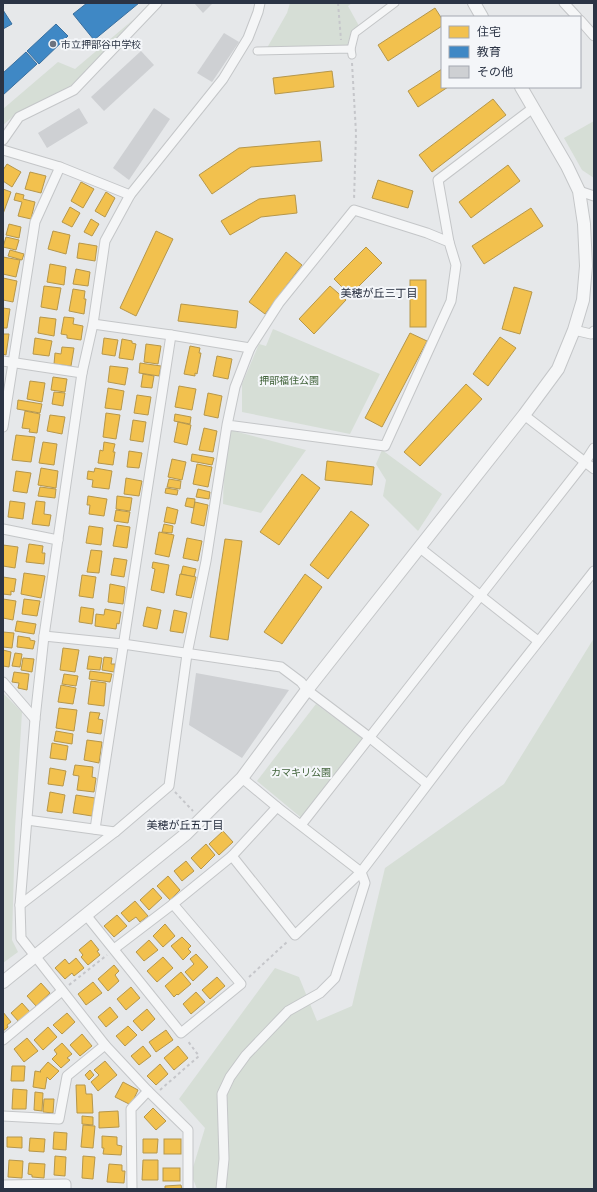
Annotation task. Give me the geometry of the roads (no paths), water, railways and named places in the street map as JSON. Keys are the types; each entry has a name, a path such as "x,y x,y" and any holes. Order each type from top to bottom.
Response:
{"street":[{"path":"3,140 19,117 74,90 157,3"},
{"path":"188,1189 188,1130 151,1094 105,1045 20,938 20,905 35,719 44,636 82,373 93,324 105,241 130,195 223,79 248,38 260,3"},
{"path":"257,51 342,50 351,52 355,33 395,3"},
{"path":"474,3 481,16"},
{"path":"564,3 576,16"},
{"path":"581,21 594,36"},
{"path":"3,982 186,834 242,778 307,690 524,415 558,369 574,330 583,300 586,266 584,224 579,191 567,166 522,88"},
{"path":"227,425 385,446 451,301 456,265 449,242 438,180 533,108"},
{"path":"3,150 60,167 130,195"},
{"path":"3,427 35,222 60,167"},
{"path":"579,191 594,196"},
{"path":"20,905 115,832 169,786 187,654 206,561 227,425 235,387 250,348 279,303 354,210 427,233 449,242"},
{"path":"93,324 250,348"},
{"path":"574,330 591,334 594,331"},
{"path":"95,829 171,335"},
{"path":"3,361 82,373"},
{"path":"524,415 594,468"},
{"path":"301,825 480,594 585,462 594,448"},
{"path":"3,529 58,540"},
{"path":"420,548 538,641"},
{"path":"232,856 295,935 360,872 538,641 594,571"},
{"path":"44,636 123,644 281,667 302,682 307,690 369,737 427,784"},
{"path":"3,682 35,719"},
{"path":"221,1189 224,1159 222,1094 230,1077 246,1055 288,1010 320,993 335,978 365,883 360,872 242,778"},
{"path":"114,949 232,856 277,807"},
{"path":"27,820 115,832"},
{"path":"86,915 181,1033 241,984 173,904"},
{"path":"3,1040 62,990"},
{"path":"3,1116 59,1119 67,1076 105,1045"},
{"path":"132,1189 131,1109 151,1094"},
{"path":"3,1186 66,1184 66,1189"}],"place":[{"name":"市立押部谷中学校","path":"53,44"}],"district":[{"name":"美穂が丘三丁目","path":"379,293"},
{"name":"美穂が丘五丁目","path":"185,825"}],"park label":[{"name":"押部福住公園","path":"289,380"},
{"name":"カマキリ公園","path":"301,772"}]}
